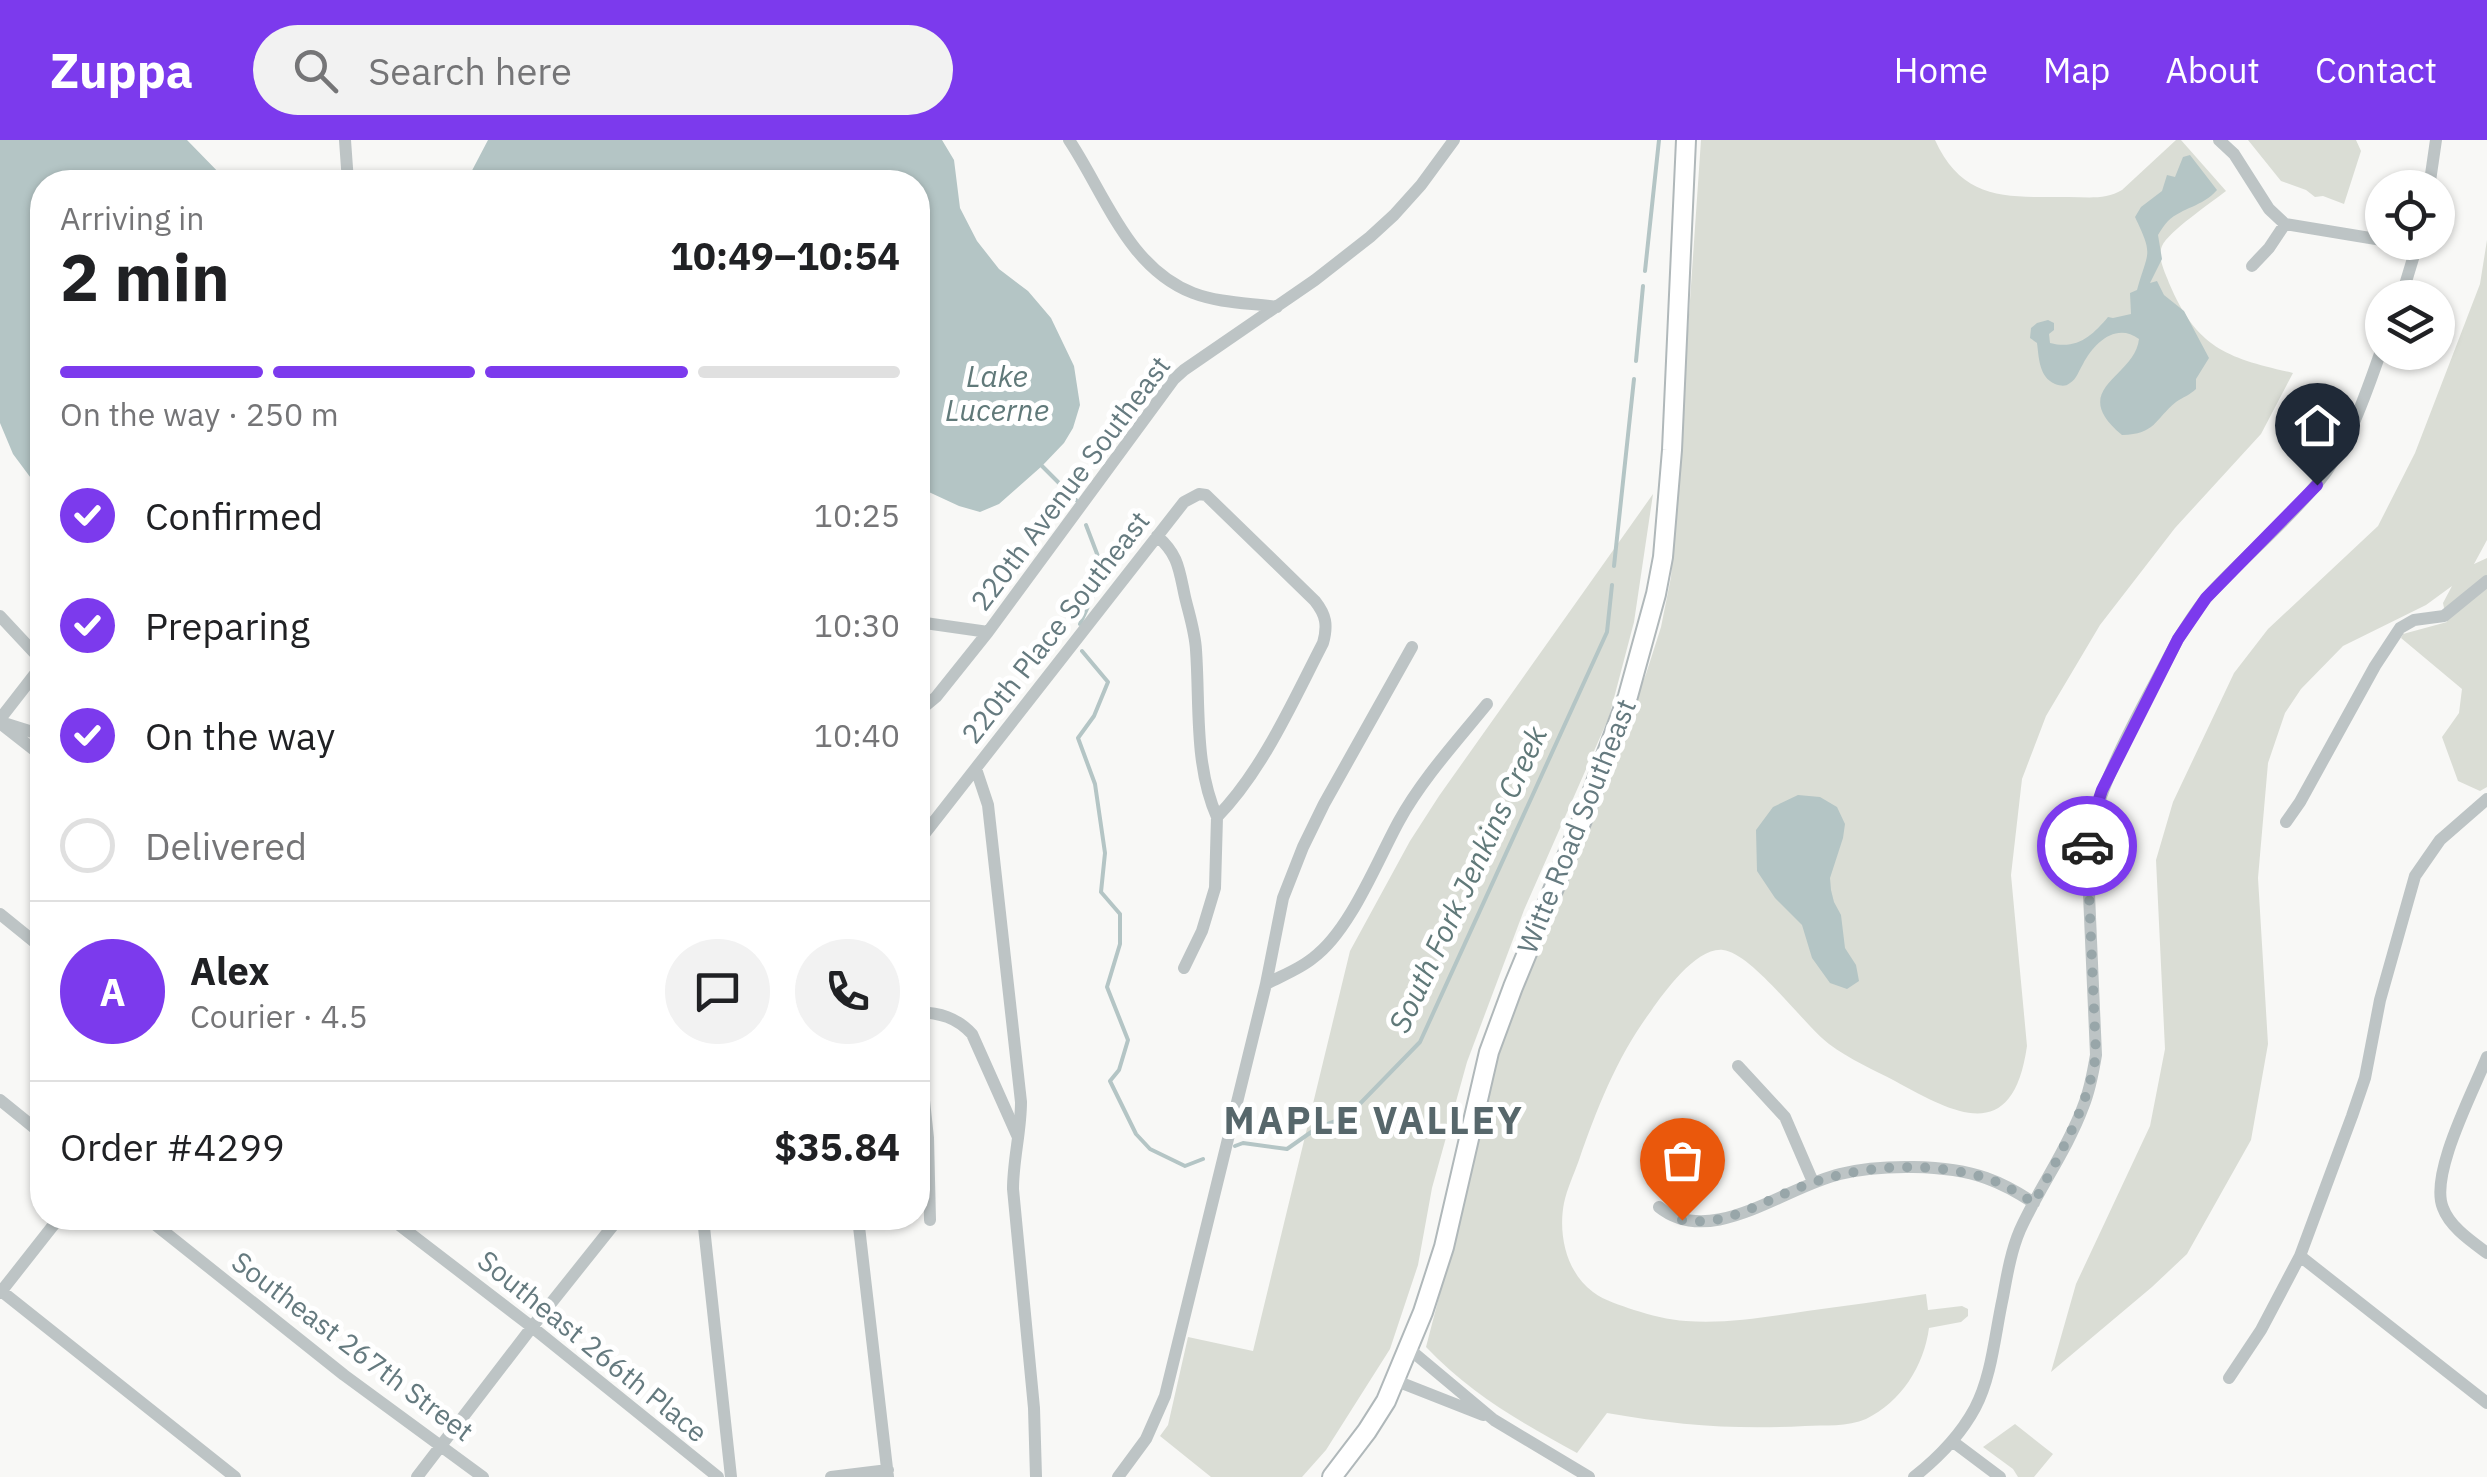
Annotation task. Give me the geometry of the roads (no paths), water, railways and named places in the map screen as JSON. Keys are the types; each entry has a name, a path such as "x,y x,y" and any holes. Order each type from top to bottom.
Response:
{"street":[{"path":"345,140 347,170"},
{"path":"1070,140 1126,238 1157,273 1196,295 1277,307"},
{"name":"220th Avenue Southeast","path":"930,702 988,632 1174,379 1314,280 1394,216 1454,140"},
{"name":"Witte Road Southeast","path":"1332,1477 1386,1401 1423,1312 1444,1246 1490,1052 1628,696 1656,594 1672,450 1686,140"},
{"path":"2219,140 2234,154 2269,208 2285,224 2365,237"},
{"path":"2432,170 2436,140"},
{"path":"2252,266 2285,224"},
{"path":"1914,1477 1952,1441 1976,1407 2019,1232 2083,1108 2091,1083 2096,1055 2086,848 2102,790 2192,618 2206,598 2310,493 2332,462 2359,410 2374,370"},
{"name":"220th Place Southeast","path":"930,827 1184,502 1199,494 1214,500 1315,601 1326,618 1323,643 1280,726 1236,798 1217,817"},
{"path":"1157,536 1177,560 1195,640 1199,736 1207,790 1217,817 1214,888 1202,931 1184,968"},
{"path":"2286,822 2374,666 2400,628 2414,620 2444,616 2487,580"},
{"path":"0,616 30,650"},
{"path":"930,624 988,632"},
{"path":"1118,1477 1146,1439 1165,1396 1266,984 1283,898 1303,847 1412,647"},
{"path":"0,721 30,680"},
{"path":"1266,984 1314,958 1334,936 1366,886 1400,819 1487,704"},
{"path":"0,721 30,731"},
{"path":"0,721 30,746"},
{"path":"976,769 988,805 1021,1102 1013,1190 1034,1408 1036,1477"},
{"path":"2229,1378 2261,1330 2300,1256 2364,1078 2380,1000 2415,876 2440,840 2487,800"},
{"path":"0,914 30,938"},
{"path":"930,1013 946,1015 972,1034 1018,1137"},
{"path":"2487,1058 2441,1171 2438,1192 2453,1225 2487,1253"},
{"path":"1738,1066 1785,1118 1814,1182"},
{"path":"0,1100 30,1124"},
{"path":"1658,1207 1669,1216 1706,1223 1842,1173 1915,1168 1982,1176 2034,1203"},
{"path":"49,1230 0,1292 235,1477"},
{"name":"Southeast 267th Street","path":"162,1230 344,1375 483,1477"},
{"name":"Southeast 266th Place","path":"406,1230 532,1326 718,1477"},
{"path":"417,1477 609,1230"},
{"path":"704,1230 730,1477"},
{"path":"831,1477 888,1474 859,1230"},
{"path":"2300,1256 2487,1403"},
{"path":"1408,1348 1494,1420 1588,1477"},
{"path":"1394,1380 1494,1420"},
{"path":"1952,1441 2000,1477"}],"water":[{"path":"0,140 187,140 216,170 30,170 30,477 13,454 0,423"},
{"name":"Lake Lucerne","path":"488,140 942,140 954,160 960,208 977,241 999,269 1028,291 1051,318 1074,366 1080,405 1073,428 1042,466 999,504 980,512 930,493 930,170 472,170"},
{"path":"2190,155 2217,190 2164,226 2158,235 2162,259 2150,283 2157,281 2164,295 2184,311 2209,358 2196,379 2194,391 2148,429 2122,435 2106,419 2100,406 2102,394 2127,364 2139,339 2122,333 2106,337 2093,349 2074,379 2061,386 2043,372 2037,343 2030,338 2031,328 2048,320 2054,323 2050,343 2068,345 2090,335 2108,317 2131,314 2130,293 2137,290 2147,254 2135,217 2141,207 2162,191 2167,175 2175,177 2183,157"},
{"path":"1798,795 1820,797 1837,807 1845,824 1830,878 1834,902 1841,915 1845,948 1856,965 1859,981 1847,989 1830,983 1812,958 1802,925 1775,898 1757,871 1756,830 1773,807"}],"waterway":[{"name":"South Fork Jenkins Creek","path":"1645,271 1659,140"},
{"name":"South Fork Jenkins Creek","path":"1636,361 1643,286"},
{"name":"South Fork Jenkins Creek","path":"1614,566 1634,379"},
{"name":"South Fork Jenkins Creek","path":"1042,466 1076,500"},
{"name":"South Fork Jenkins Creek","path":"1080,624 1104,572 1086,525"},
{"name":"South Fork Jenkins Creek","path":"1235,1146 1243,1143 1287,1149 1317,1128 1348,1116 1420,1042 1607,632 1612,585"},
{"name":"South Fork Jenkins Creek","path":"1082,651 1108,682 1094,716 1078,738 1095,784 1105,853 1101,892 1120,914 1120,944 1107,987 1128,1040 1119,1070 1110,1081 1136,1134 1150,1149 1185,1166 1203,1159"}],"district":[{"name":"MAPLE VALLEY","path":"1374,1119"}]}
